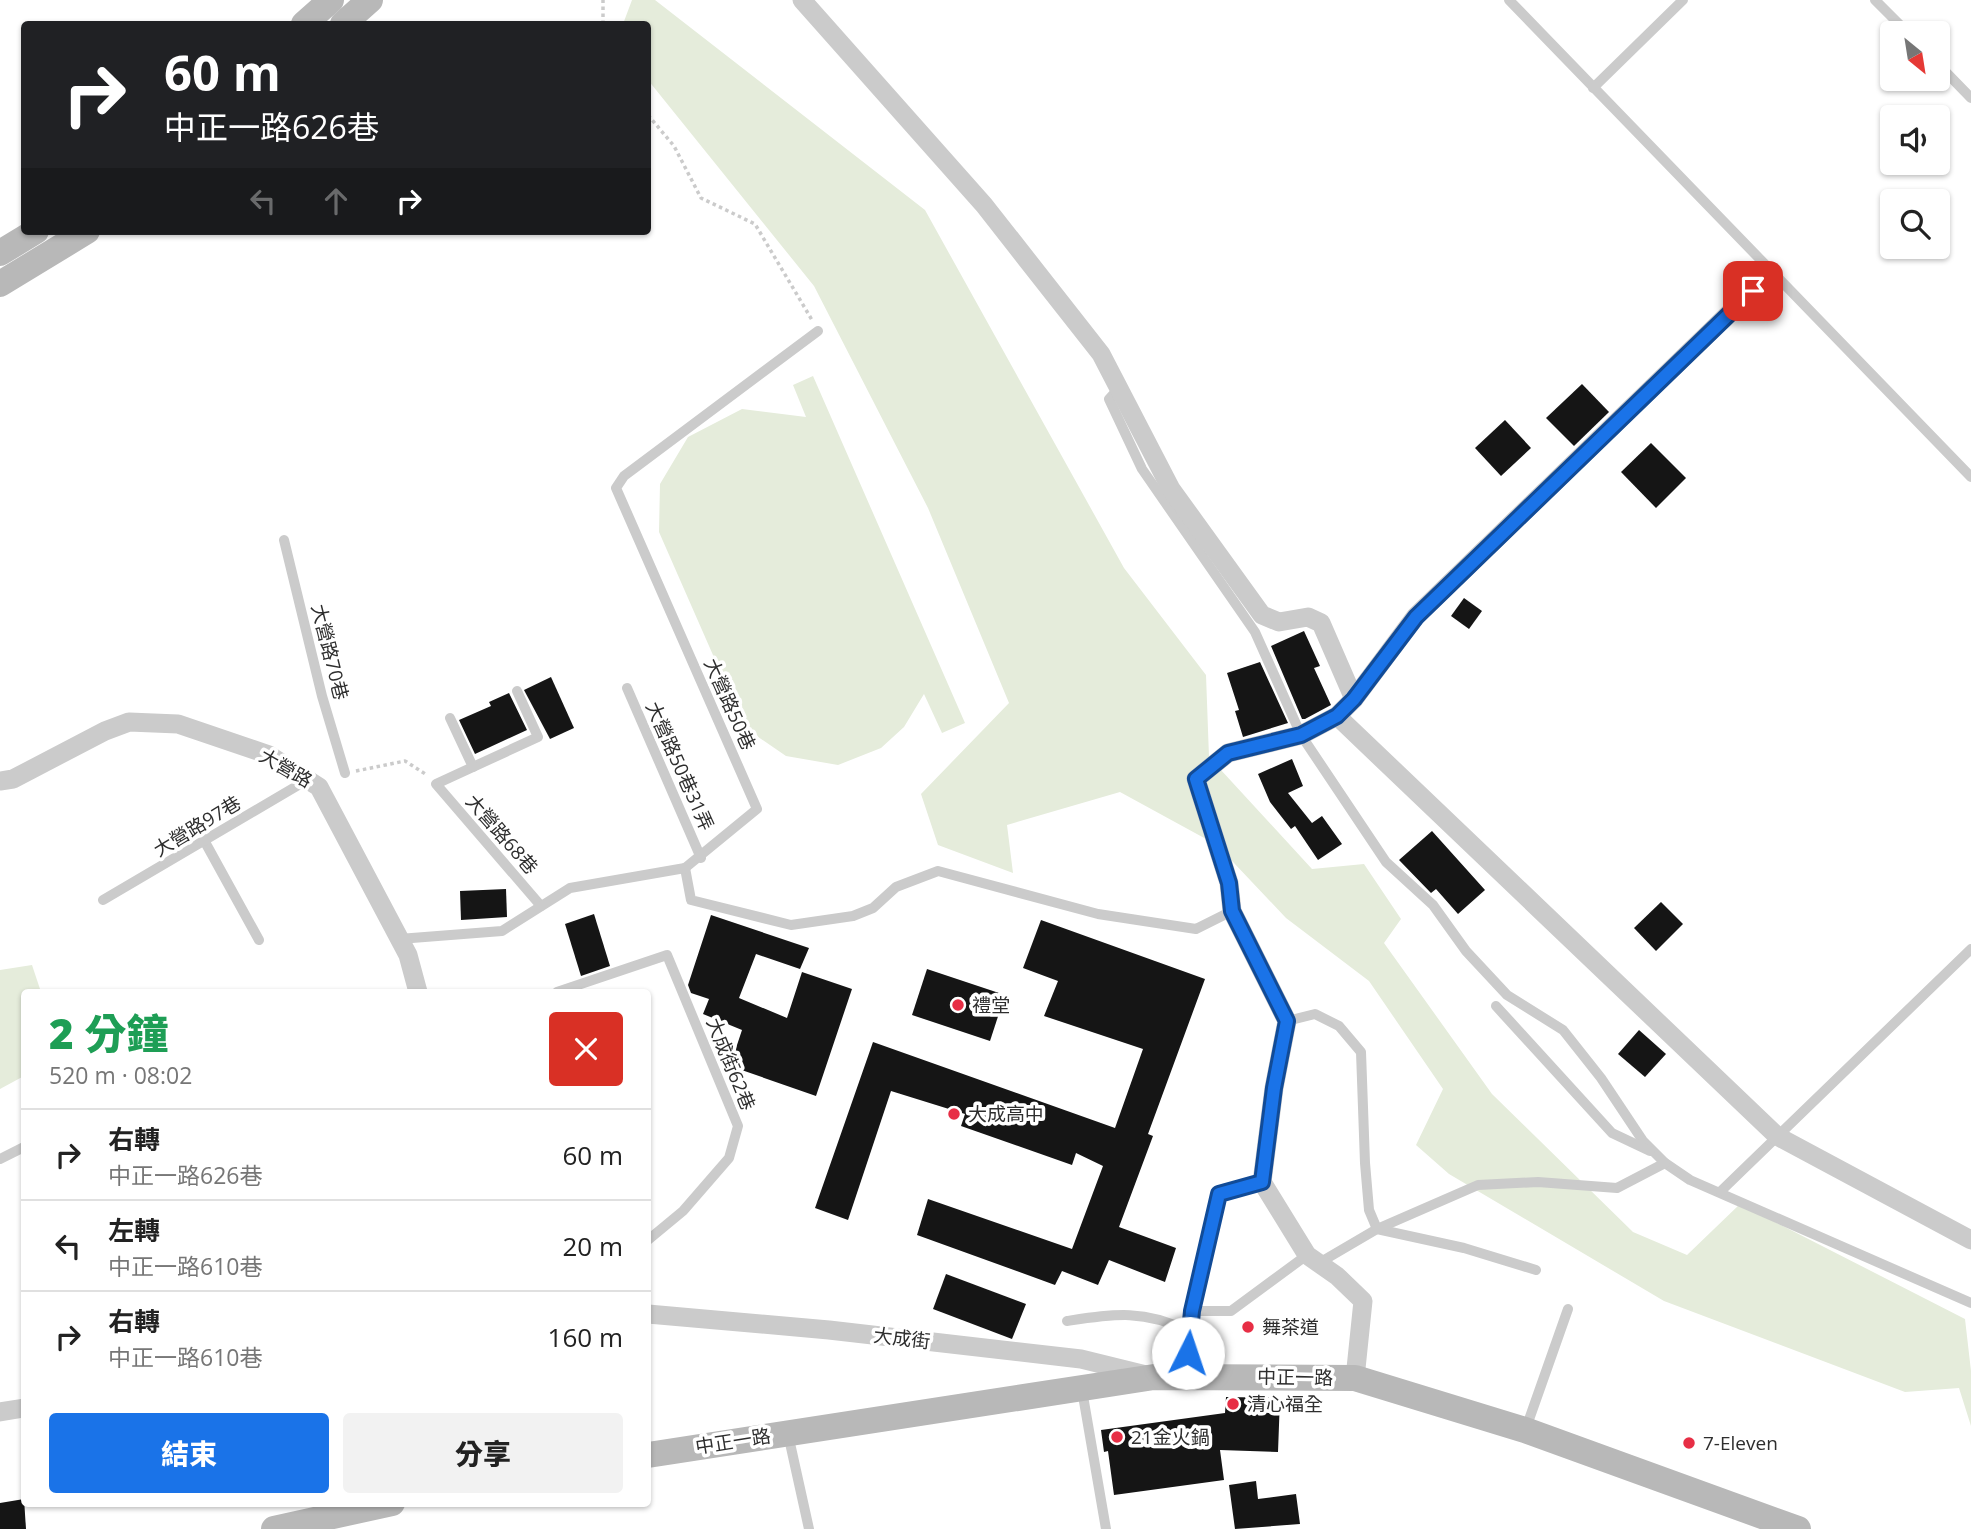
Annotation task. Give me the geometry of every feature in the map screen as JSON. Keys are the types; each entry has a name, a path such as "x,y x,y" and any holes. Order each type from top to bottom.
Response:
{"main road":[{"path":"307,21 331,0"},
{"path":"346,21 370,0"},
{"path":"0,253 29,235"},
{"path":"0,284 80,235"},
{"name":"中正一路","path":"651,1455 1154,1377 1188,1375 1355,1378 1525,1430 1798,1529"},
{"path":"274,1529 374,1507"}],"street":[{"path":"802,0 984,205 1101,354 1171,489 1262,615 1279,622 1308,617 1321,623 1354,699"},
{"path":"1355,1378 1363,1301 1313,1259 1262,1182 1274,1088 1287,1021 1232,911 1229,883 1196,779 1228,753 1301,735 1337,716 1354,699 1416,617 1772,272"},
{"path":"1337,716 1777,1136 1971,1240"},
{"name":"大營路","path":"0,781 13,779 105,731 129,722 178,724 270,755 319,787 408,956 417,989"},
{"name":"大成街","path":"651,1314 829,1329 1082,1359 1154,1377"},
{"path":"0,1412 21,1408"}],"lane":[{"path":"1508,0 1971,477"},
{"path":"1593,88 1683,0"},
{"path":"1875,0 1896,21"},
{"path":"1950,76 1971,98"},
{"name":"大營路50巷","path":"399,939 502,932 570,888 685,868 701,858 757,809 616,488 624,476 818,331"},
{"path":"1119,388 1109,399 1142,469 1255,632 1301,735 1386,862 1433,905 1466,951 1507,995 1563,1030 1656,1155 1665,1163 1690,1180 1721,1191 1971,1303"},
{"name":"大營路70巷","path":"284,540 322,696 345,773"},
{"name":"大營路50巷31弄","path":"626,688 701,858"},
{"name":"大營路68巷","path":"517,691 538,737 436,784 541,906"},
{"path":"450,718 473,767"},
{"name":"大營路97巷","path":"103,900 307,780"},
{"path":"205,842 259,940"},
{"path":"685,868 691,900 791,925 853,916 873,908 896,887 937,870 1098,914 1196,929 1232,911"},
{"path":"1721,1191 1971,949"},
{"name":"大成街62巷","path":"566,989 667,955 737,1126 729,1158 683,1211 651,1238"},
{"path":"1496,1006 1612,1133 1656,1155"},
{"path":"1287,1021 1315,1014 1339,1026 1361,1052 1369,1210 1377,1228"},
{"path":"0,1158 21,1148"},
{"path":"1192,1311 1231,1311 1313,1259 1478,1185 1538,1182 1616,1188 1665,1163"},
{"path":"1188,1375 1188,1331 1219,1194 1262,1182"},
{"path":"1377,1228 1464,1248 1536,1270"},
{"path":"1525,1430 1568,1309"},
{"path":"1067,1321 1124,1312 1165,1320 1188,1331"},
{"path":"1082,1390 1106,1529"},
{"path":"787,1432 809,1529"}],"path":[{"path":"603,0 603,21"},
{"path":"651,119 674,146 701,198 755,224 818,331"},
{"path":"345,773 405,761 436,784"}],"green space":[{"path":"632,0 655,0 925,210 1124,568 1206,675 1209,757 1312,869 1364,864 1401,919 1384,943 1492,1094 1633,1232 1687,1255 1740,1204 1965,1319 1971,1371 1971,1426 1959,1388 1905,1392 1664,1301 1449,1174 1416,1145 1443,1089 1369,981 1286,918 1217,845 1120,792 1007,825 1013,873 938,845 921,794 1009,703 928,508 814,286 651,84 651,21 624,21"},
{"path":"813,376 965,723 942,733 924,694 904,727 881,748 838,765 786,756 745,728 659,532 660,484 688,437 742,409 806,417 793,385"},
{"path":"32,965 40,989 21,989 21,1078 0,1089 0,970"}],"building":[{"path":"1582,384 1609,412 1574,446 1546,418"},
{"path":"1505,420 1531,448 1501,476 1475,448"},
{"path":"1651,443 1686,478 1656,508 1621,472"},
{"path":"1464,598 1482,611 1469,629 1451,616"},
{"path":"1304,631 1320,666 1314,668 1331,705 1302,719 1271,646"},
{"path":"1260,662 1288,723 1243,737 1235,711 1239,710 1227,673"},
{"path":"551,677 574,728 550,739 524,690"},
{"path":"509,693 527,730 475,754 459,720 491,706 489,702"},
{"path":"1292,759 1303,786 1288,793 1312,823 1322,816 1342,844 1318,860 1295,826 1291,829 1270,802 1258,774"},
{"path":"1432,831 1485,890 1458,914 1436,889 1431,893 1399,860"},
{"path":"506,889 507,917 461,920 460,891"},
{"path":"1661,902 1683,924 1656,951 1634,928"},
{"path":"594,914 610,966 581,976 565,924"},
{"path":"711,915 809,948 800,969 756,954 739,998 787,1018 802,972 852,989 816,1096 730,1066 742,1030 703,1014 709,999 691,993 688,985"},
{"path":"1041,920 1205,979 1148,1134 1153,1136 1119,1227 1176,1248 1165,1282 1109,1260 1098,1285 1062,1271 1055,1285 917,1235 928,1199 1072,1249 1103,1166 1076,1153 1072,1165 961,1126 965,1114 891,1091 848,1220 815,1208 873,1042 1115,1128 1143,1049 1044,1016 1058,981 1023,968"},
{"name":"禮堂","path":"927,969 1005,995 990,1041 912,1015"},
{"path":"1639,1030 1666,1054 1645,1077 1618,1054"},
{"path":"946,1274 1026,1304 1012,1339 933,1309"},
{"path":"1226,1397 1280,1398 1278,1452 1220,1450 1224,1480 1114,1495 1108,1451 1104,1452 1101,1430 1225,1413"},
{"path":"1256,1481 1258,1499 1296,1494 1300,1524 1235,1529 1229,1485"},
{"path":"21,1500 21,1507 25,1507 26,1529 0,1529 0,1503"}],"place":[{"name":"禮堂","path":"958,1005"},
{"name":"大成高中","path":"954,1114"},
{"name":"舞茶道","path":"1248,1327"},
{"name":"清心福全","path":"1233,1404"},
{"name":"21金火鍋","path":"1117,1437"},
{"name":"7-Eleven","path":"1689,1443"}],"route":[{"path":"1188,1353 1188,1331 1219,1194 1262,1182 1274,1088 1287,1021 1232,911 1229,883 1196,779 1228,753 1301,735 1337,716 1354,699 1416,617 1753,291"}]}
